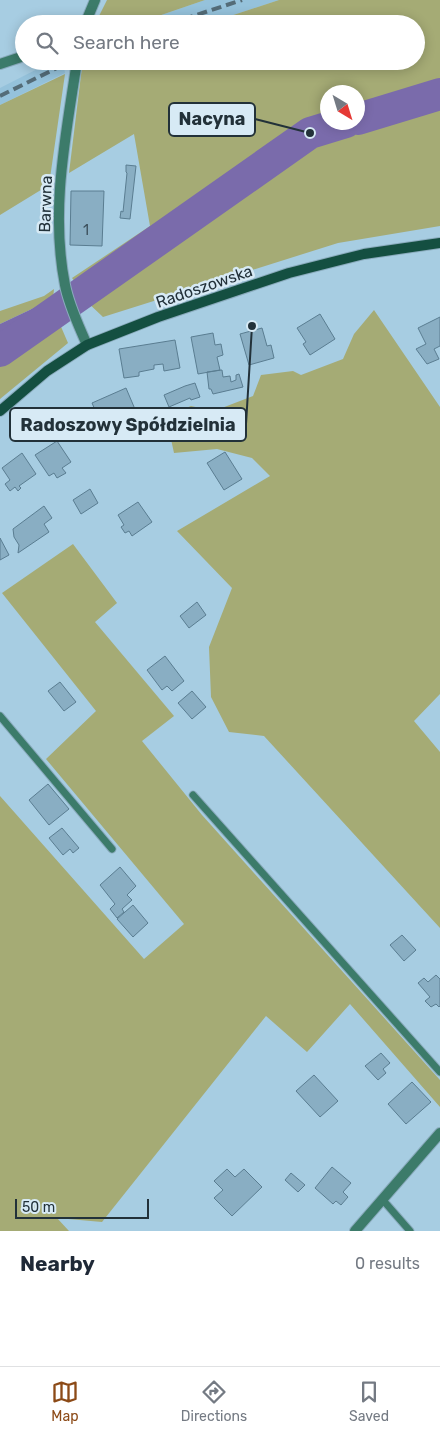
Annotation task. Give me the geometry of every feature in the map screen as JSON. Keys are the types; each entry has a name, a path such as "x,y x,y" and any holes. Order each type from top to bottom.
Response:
{"street":[{"path":"89,15 95,0"},
{"path":"0,64 15,59"},
{"name":"Barwna","path":"76,70 62,157 58,234 65,284 74,315 87,345"},
{"name":"Radoszowska","path":"0,412 47,371 87,345 158,317 289,273 364,254 440,243"},
{"path":"355,1231 440,1133"}],"lane":[{"path":"0,716 112,849"},
{"path":"192,795 440,1072"},
{"path":"382,1198 410,1231"}],"shaded area":[{"path":"205,0 279,0 233,15 161,15"},
{"path":"35,70 64,70 65,73 0,105 0,88"},
{"path":"53,299 59,322 0,364 0,324"}],"green space":[{"path":"107,0 205,0 161,15 100,15"},
{"path":"279,0 440,0 440,88 365,111 365,85 320,85 320,124 309,128 81,289 72,278 150,226 134,134 69,173 82,70 425,70 425,15 233,15"},
{"path":"65,74 49,185 0,215 0,105"},
{"path":"440,100 440,226 338,243 103,317 84,299 313,140 345,130 365,130 365,124"},
{"path":"54,289 53,299 0,324 0,311 44,296"},
{"path":"374,310 440,407 440,694 414,721 440,752 440,928 264,736 229,732 211,697 209,647 232,588 177,531 270,476 252,458 217,449 174,453 166,416 191,406 214,411 253,396 261,375 293,371 301,375 343,359 354,334"},
{"path":"59,322 68,343 0,399 0,364"},
{"path":"73,544 117,603 95,622 174,716 142,741 202,815 440,1080 440,1107 350,1004 307,1052 266,1016 102,1222 57,1218 69,1231 0,1231 0,796 144,959 184,924 46,759 96,711 2,593"}],"building":[{"path":"126,165 136,166 130,219 120,218 121,211 123,212 127,173"},
{"path":"71,191 104,191 102,246 70,245"},
{"path":"320,314 335,339 310,355 303,344 306,342 297,328"},
{"path":"440,317 440,346 434,349 439,359 427,364 416,349 426,344 418,328"},
{"path":"262,328 267,346 271,345 274,358 249,365 240,334"},
{"path":"213,333 215,345 221,344 223,355 217,357 220,370 198,374 191,337"},
{"path":"175,340 180,368 164,371 163,364 154,365 154,369 139,372 139,376 124,378 119,349"},
{"path":"222,370 223,377 230,376 231,382 236,380 236,375 239,374 243,387 213,394 211,389 209,389 207,372"},
{"path":"195,383 200,397 191,400 190,398 169,407 164,395"},
{"path":"126,388 140,421 106,435 92,403"},
{"path":"57,441 71,462 62,468 66,473 57,478 54,473 49,476 35,455"},
{"path":"225,452 242,479 224,490 207,463"},
{"path":"22,453 36,474 19,486 21,488 18,491 15,487 10,491 5,484 10,480 2,468"},
{"path":"90,489 98,503 81,514 73,500"},
{"path":"138,502 152,522 132,536 129,531 125,533 121,527 124,525 118,515"},
{"path":"44,506 52,518 44,524 49,532 18,553 19,545 14,537 13,529"},
{"path":"0,538 9,555 0,560"},
{"path":"197,602 206,615 189,628 180,616"},
{"path":"165,656 184,681 172,691 167,686 162,690 147,670"},
{"path":"60,682 76,702 64,711 48,691"},
{"path":"192,691 206,707 192,719 178,703"},
{"path":"48,784 69,809 49,825 29,800"},
{"path":"62,828 79,848 73,853 70,849 63,855 49,838"},
{"path":"120,867 136,886 127,895 132,900 122,909 124,912 117,918 110,909 115,904 100,885"},
{"path":"133,905 148,923 133,937 117,919"},
{"path":"402,935 416,950 404,961 390,945"},
{"path":"436,975 440,979 440,1006 436,1004 431,1007 425,1001 430,997 418,983 424,978 428,982"},
{"path":"381,1053 390,1063 383,1069 386,1073 378,1080 365,1066"},
{"path":"314,1075 338,1101 320,1117 296,1091"},
{"path":"412,1082 431,1102 406,1124 388,1104"},
{"path":"332,1167 351,1183 343,1192 348,1197 341,1205 336,1201 333,1204 315,1188"},
{"path":"227,1169 235,1177 244,1169 262,1187 232,1216 214,1198 223,1190 214,1181"},
{"path":"291,1173 305,1185 298,1192 285,1180"}],"waterway":[{"path":"365,117 440,94"},
{"path":"0,351 310,133 320,130"}],"railway":[{"path":"196,15 242,0"},
{"path":"0,96 53,70"}],"place":[{"name":"Nacyna","path":"310,133"},
{"name":"Radoszowy Spółdzielnia","path":"252,326"}]}
